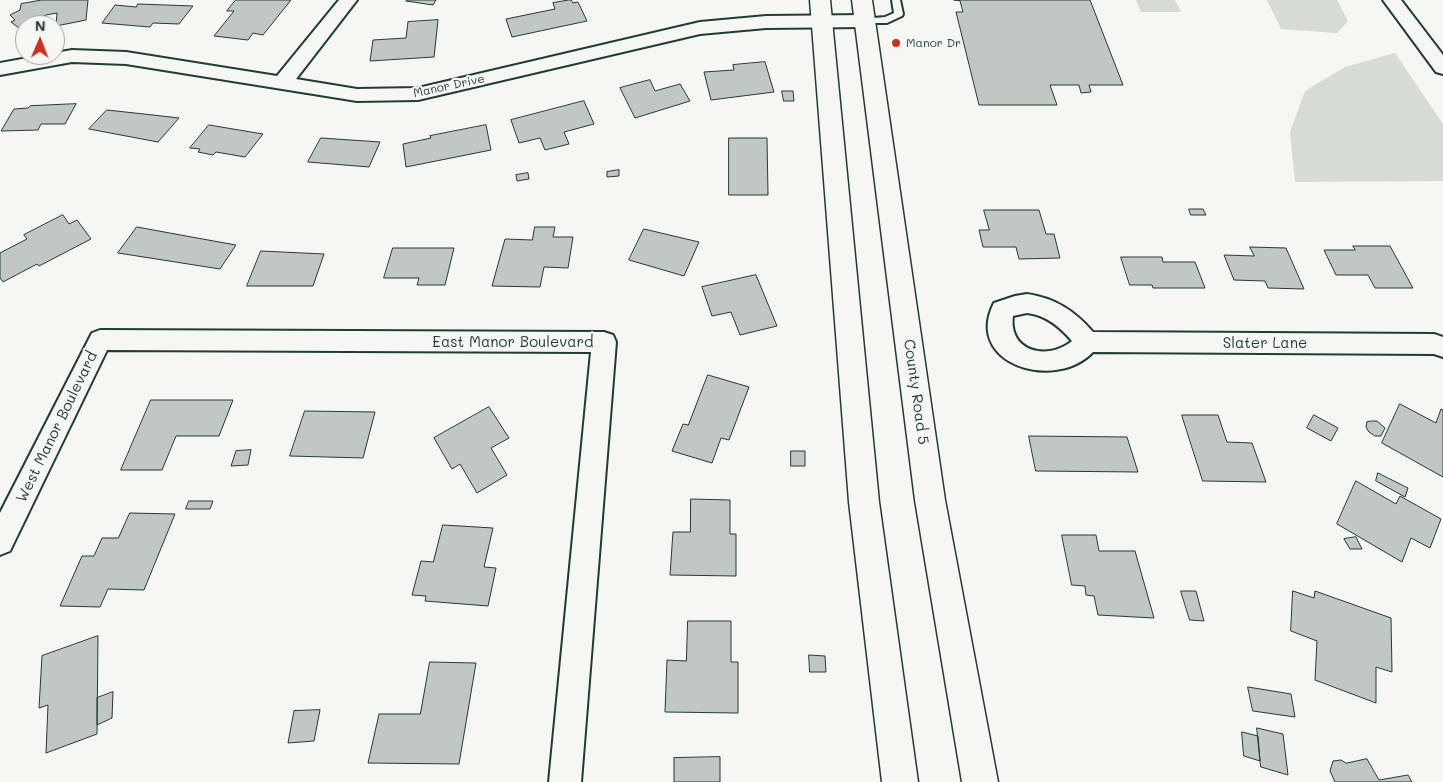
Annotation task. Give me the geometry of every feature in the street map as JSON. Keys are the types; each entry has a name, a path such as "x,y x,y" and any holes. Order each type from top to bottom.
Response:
{"main road":[{"name":"County Road 5","path":"864,10 930,500 980,782"},
{"path":"821,11 864,502 882,660 900,782"}],"street":[{"path":"282,83 348,0"},
{"path":"1392,0 1443,68"},
{"name":"Manor Drive","path":"0,69 72,56 126,58 357,95 418,94 700,28 766,22 821,11 864,10"},
{"name":"West Manor Boulevard","path":"0,542 100,340"},
{"name":"East Manor Boulevard","path":"100,340 604,342 565,782"},
{"name":"Slater Lane","path":"1087,342 1434,344 1443,347"}],"lane":[{"path":"864,10 887,20 898,14 896,0"}],"shaded area":[{"path":"1136,0 1175,0 1181,12 1141,12"},
{"path":"1267,0 1337,0 1348,21 1337,33 1281,29"},
{"path":"1395,53 1443,124 1443,181 1295,182 1290,132 1305,91 1345,67"}],"building":[{"path":"42,0 88,0 86,20 65,24 65,15 57,15 57,13 15,15 15,20 10,15 20,10 21,4"},
{"path":"236,0 291,0 263,35 253,33 248,40 214,36 234,11 227,11"},
{"path":"407,0 436,0 433,5"},
{"path":"571,0 573,3 578,2 587,21 512,37 506,19 555,9 553,3"},
{"path":"954,0 1090,0 1123,85 1089,85 1091,92 1081,93 1079,85 1050,85 1057,105 979,105 956,12 963,12 960,1"},
{"path":"138,4 193,6 179,24 153,23 150,27 102,23 115,5 136,7"},
{"path":"438,20 434,57 370,61 373,40 406,38 408,22"},
{"path":"765,62 774,92 711,100 704,72 734,70 733,65"},
{"path":"650,80 655,91 680,84 690,101 635,118 620,88"},
{"path":"782,91 793,91 794,101 784,101"},
{"path":"584,101 594,124 564,132 569,144 545,150 540,138 519,143 511,120"},
{"path":"76,104 65,124 41,124 38,130 1,131 14,109 28,108 30,106"},
{"path":"107,110 179,118 158,142 89,129"},
{"path":"209,125 263,134 245,157 216,152 213,155 198,152 200,149 190,148"},
{"path":"486,125 491,150 406,167 403,144 431,138 430,136"},
{"path":"321,138 380,142 369,167 308,162"},
{"path":"729,138 767,138 768,195 729,195"},
{"path":"619,170 619,176 607,177 607,172"},
{"path":"528,173 529,179 517,181 516,175"},
{"path":"1189,209 1203,209 1206,215 1191,215"},
{"path":"984,210 1039,210 1046,234 1054,234 1060,258 1019,259 1016,247 983,247 979,230 989,230"},
{"path":"63,215 69,224 77,220 91,239 3,282 0,278 0,253 27,239 24,235"},
{"path":"137,227 236,245 220,269 118,253"},
{"path":"535,227 555,227 553,237 573,237 568,268 544,267 540,287 492,286 505,239 532,240"},
{"path":"644,229 699,242 684,276 629,260"},
{"path":"1353,246 1390,246 1413,288 1375,288 1368,275 1336,275 1324,250 1355,250"},
{"path":"1250,247 1286,248 1304,289 1268,288 1265,281 1234,280 1224,255 1254,256"},
{"path":"393,248 454,248 445,285 417,285 419,278 384,278"},
{"path":"261,251 324,254 313,286 247,286"},
{"path":"1121,257 1162,257 1163,262 1195,262 1205,288 1153,288 1152,285 1130,285"},
{"path":"756,275 777,326 740,335 731,312 712,316 702,287"},
{"path":"708,375 749,387 729,440 721,438 712,463 672,451 683,424 688,425"},
{"path":"151,400 233,400 219,436 176,436 162,470 121,470"},
{"path":"1400,404 1436,423 1441,409 1443,410 1443,477 1382,443"},
{"path":"489,407 509,438 491,448 507,475 477,493 460,464 452,469 434,438"},
{"path":"305,411 375,412 363,458 290,456"},
{"path":"1182,415 1218,415 1227,442 1252,443 1266,482 1203,481"},
{"path":"1314,415 1338,428 1331,441 1307,428"},
{"path":"1377,421 1385,428 1381,436 1375,436 1366,427 1367,422"},
{"path":"1029,436 1127,437 1138,472 1036,471"},
{"path":"251,450 248,465 231,466 236,451"},
{"path":"791,451 805,451 805,466 791,466"},
{"path":"1378,473 1408,488 1405,497 1376,481"},
{"path":"1356,481 1396,504 1400,496 1441,519 1430,548 1411,538 1402,562 1337,524"},
{"path":"691,499 730,500 730,534 736,534 736,576 670,575 673,532 690,532"},
{"path":"189,501 213,501 210,509 186,509"},
{"path":"130,513 175,514 144,590 108,589 100,607 60,606 82,556 94,556 102,538 118,538"},
{"path":"443,525 493,528 484,567 496,568 488,606 425,601 426,596 412,595 421,561 433,562"},
{"path":"1062,535 1096,535 1099,551 1135,551 1154,618 1098,615 1094,596 1086,595 1085,586 1072,585"},
{"path":"1356,537 1362,549 1350,549 1344,539"},
{"path":"1181,591 1196,591 1204,621 1190,620"},
{"path":"1293,591 1314,598 1315,591 1391,618 1392,672 1376,667 1376,703 1315,680 1317,641 1291,631"},
{"path":"688,621 731,621 731,662 738,662 738,713 665,712 667,660 686,661"},
{"path":"98,636 97,734 46,753 48,705 39,708 42,656"},
{"path":"809,655 825,656 826,672 810,672"},
{"path":"430,662 476,663 459,764 368,763 379,714 420,714"},
{"path":"1248,687 1291,694 1295,717 1253,711"},
{"path":"113,692 112,718 97,725 97,698"},
{"path":"320,710 314,741 288,743 294,711"},
{"path":"1257,728 1283,734 1288,775 1261,767"},
{"path":"1242,732 1258,736 1260,761 1244,756"},
{"path":"720,757 720,782 674,782 674,758"},
{"path":"1367,759 1379,780 1408,775 1412,782 1335,782 1330,771 1333,761 1341,760 1346,763"}],"place":[{"name":"Manor Dr","path":"896,43"}]}
